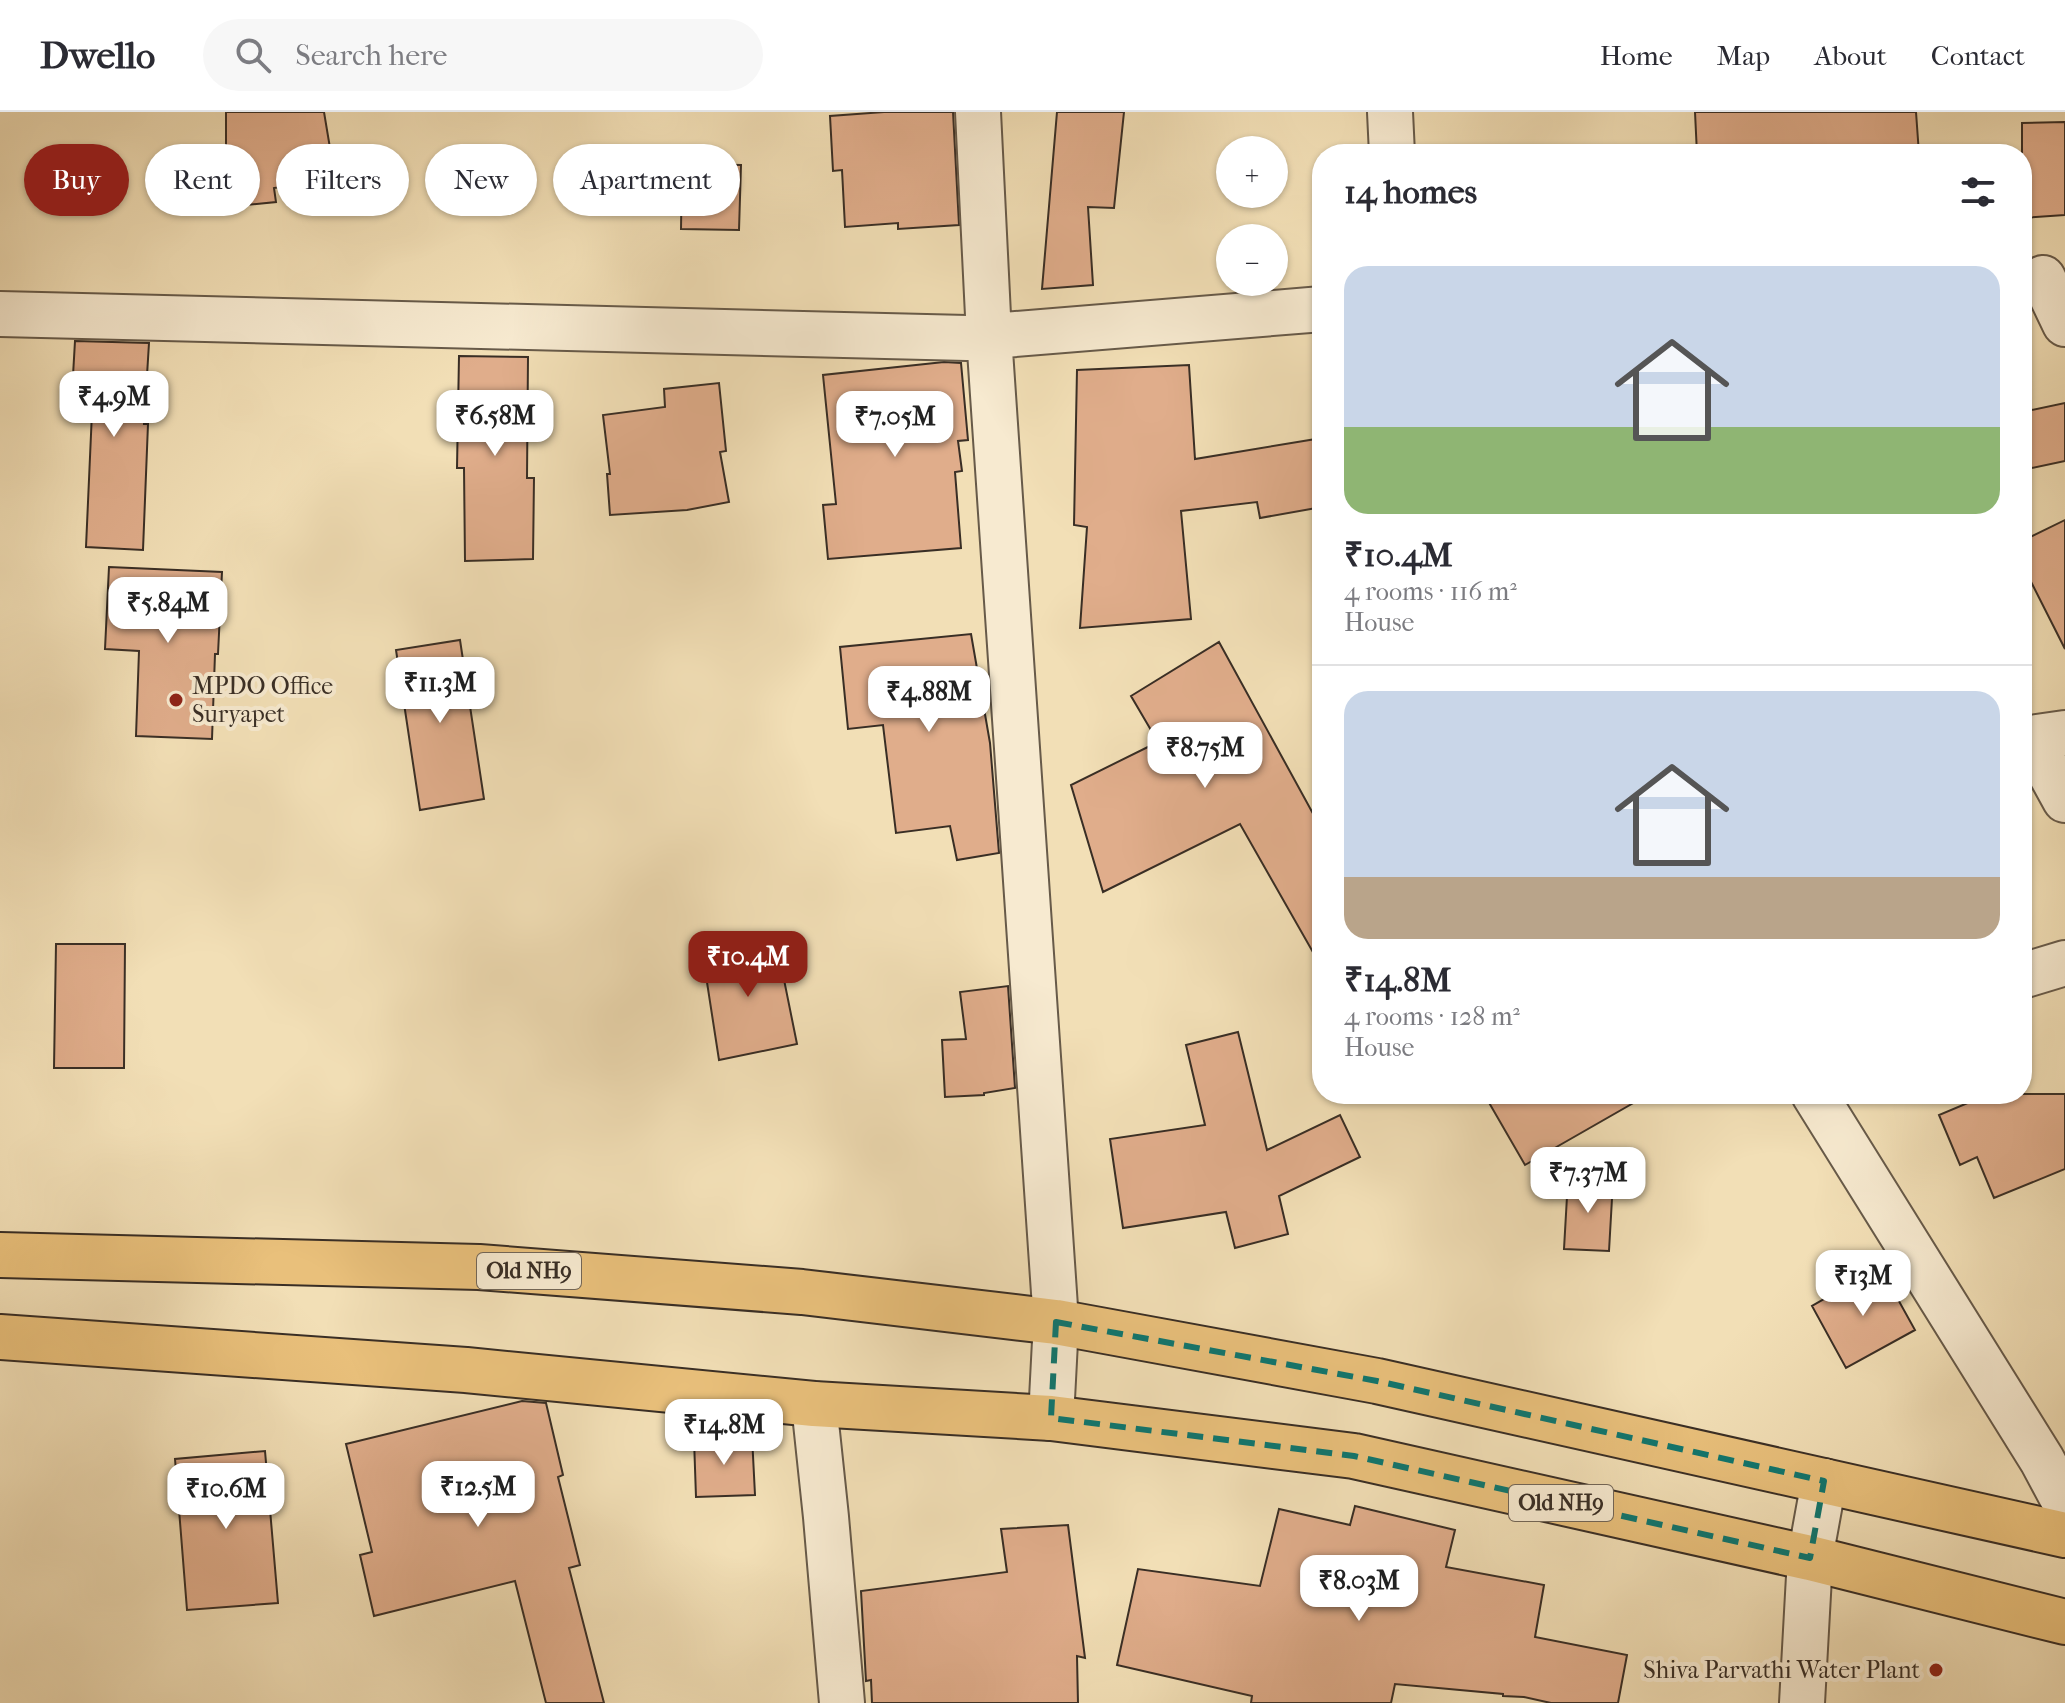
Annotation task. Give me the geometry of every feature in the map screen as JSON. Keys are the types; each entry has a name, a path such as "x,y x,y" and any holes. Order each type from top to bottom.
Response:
{"main road":[{"name":"Old NH9","path":"0,1255 479,1267 802,1292 1056,1322 1377,1381 2065,1535"},
{"name":"Old NH9","path":"0,1337 466,1370 814,1404 1051,1418 1354,1456 1810,1558 2065,1622"}],"street":[{"path":"978,112 989,336 1056,1322 1051,1418"},
{"path":"1390,112 1392,144"},
{"path":"2043,278 2065,324"},
{"path":"0,314 967,338 1312,310"},
{"path":"2039,732 2065,800"},
{"path":"2032,973 2065,963"},
{"path":"1820,1104 2042,1460 2065,1503"},
{"path":"814,1404 842,1703"},
{"path":"1802,1703 1810,1558 1824,1481"}],"highlighted area":[{"path":"1056,1322 1377,1381 1824,1481 1810,1558 1354,1456 1051,1418"}],"building":[{"path":"226,112 324,112 329,144 276,144 276,202 260,204 260,144 226,144"},
{"path":"953,112 959,225 898,229 898,223 845,227 842,170 833,171 830,116"},
{"path":"1057,112 1124,112 1114,208 1088,207 1093,285 1042,289"},
{"path":"1695,112 1916,112 1918,144 1697,144"},
{"path":"2065,122 2065,215 2032,217 2032,144 2022,144 2022,123"},
{"path":"681,216 739,216 739,230 681,229"},
{"path":"75,341 149,343 144,424 148,424 143,550 86,547 92,412 71,410"},
{"path":"459,356 528,357 527,478 534,478 533,559 465,561 464,468 457,468"},
{"path":"944,362 961,363 968,440 958,441 962,471 955,472 961,548 828,559 823,505 836,504 823,375"},
{"path":"1189,365 1195,459 1312,440 1312,509 1260,518 1257,502 1181,511 1191,619 1080,628 1087,527 1074,525 1077,370"},
{"path":"719,383 726,451 720,452 729,502 687,510 610,515 607,474 610,474 603,415 665,407 664,389"},
{"path":"2065,403 2065,461 2032,468 2032,410"},
{"path":"2065,520 2065,649 2032,584 2032,536"},
{"path":"109,567 222,572 212,739 136,736 139,651 105,649"},
{"path":"971,634 990,743 999,853 957,860 950,826 896,833 883,725 848,729 840,647"},
{"path":"460,640 484,799 420,810 396,650"},
{"path":"1219,642 1312,812 1312,950 1240,824 1103,892 1071,785 1158,742 1131,696"},
{"path":"776,940 797,1044 719,1060 702,950"},
{"path":"56,944 125,944 124,1068 54,1068"},
{"path":"1008,986 1015,1088 984,1095 945,1097 942,1040 966,1039 960,992"},
{"path":"1238,1032 1267,1150 1340,1115 1360,1157 1279,1196 1288,1234 1235,1248 1226,1212 1123,1228 1110,1139 1205,1125 1186,1045"},
{"path":"2032,1094 2065,1094 2065,1169 1994,1198 1977,1157 1960,1165 1939,1115 1965,1104 2032,1104"},
{"path":"1490,1104 1632,1104 1525,1165"},
{"path":"1568,1179 1613,1181 1609,1251 1564,1249"},
{"path":"1880,1267 1915,1330 1846,1368 1812,1306"},
{"path":"522,1401 546,1403 563,1475 558,1477 580,1565 569,1568 604,1703 546,1703 515,1581 374,1616 360,1555 372,1552 346,1444"},
{"path":"752,1436 755,1495 696,1497 694,1439"},
{"path":"265,1451 278,1603 187,1610 175,1459"},
{"path":"1355,1506 1455,1530 1446,1567 1544,1585 1535,1637 1627,1655 1618,1703 1551,1703 1503,1694 1395,1684 1391,1703 1251,1703 1252,1696 1117,1665 1138,1569 1260,1586 1279,1509 1350,1525"},
{"path":"1068,1525 1085,1658 1077,1656 1078,1703 872,1703 871,1680 866,1681 861,1591 1007,1572 1001,1529"}],"place":[{"name":"MPDO Office Suryapet","path":"176,700"},
{"name":"Shiva Parvathi Water Plant","path":"1936,1670"}]}
